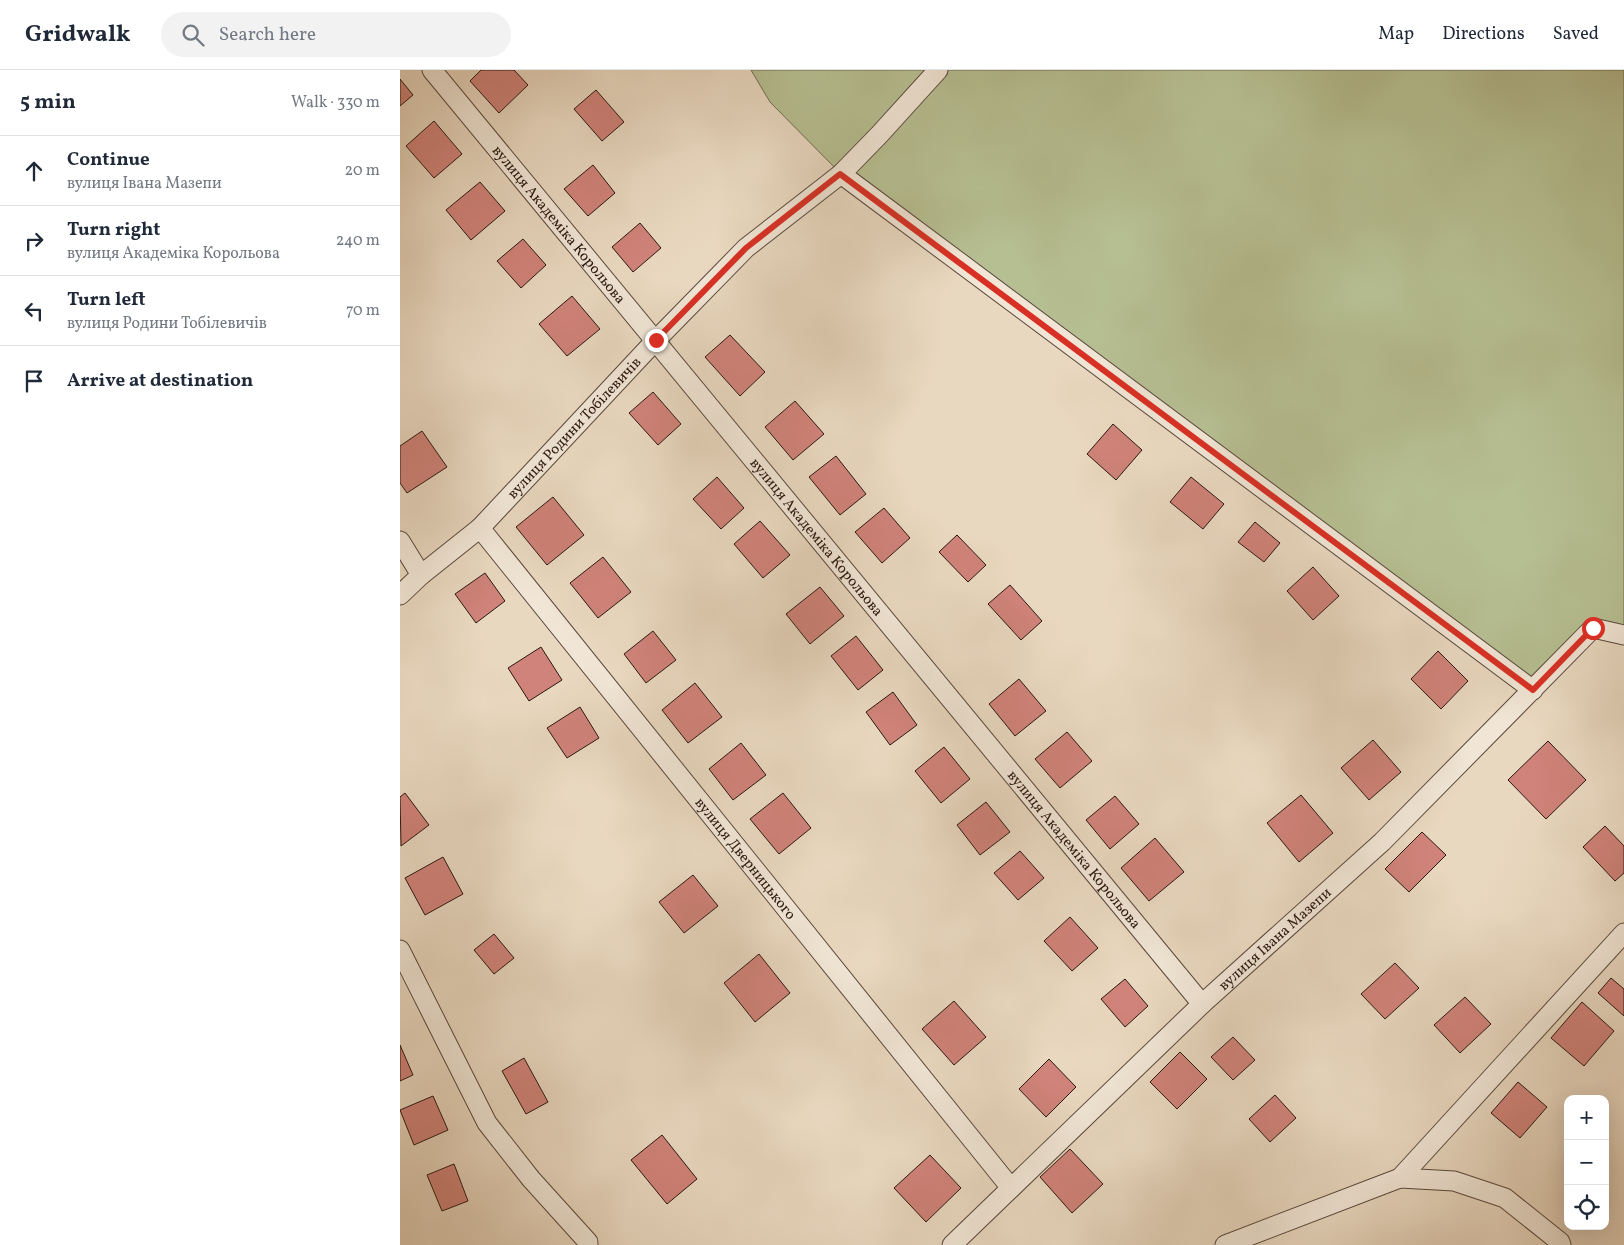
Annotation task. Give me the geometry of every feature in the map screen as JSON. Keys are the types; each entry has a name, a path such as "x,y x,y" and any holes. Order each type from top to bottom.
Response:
{"street":[{"name":"вулиця Академіка Корольова","path":"432,70 1202,1004"},
{"name":"вулиця Родини Тобілевичів","path":"400,595 421,575 480,528 656,340 746,248 840,174 879,135 938,70"},
{"path":"840,174 1533,690"},
{"name":"вулиця Дверницького","path":"480,528 1011,1188"},
{"path":"400,541 421,575"},
{"name":"вулиця Івана Мазепи","path":"952,1245 1202,1004 1382,842 1593,628 1624,635"},
{"path":"1400,1178 1624,933"},
{"path":"400,950 487,1123 531,1179 588,1242 588,1245"},
{"path":"1225,1245 1400,1178 1454,1181 1505,1198 1560,1242 1561,1245"}],"green space":[{"path":"751,70 1624,70 1624,635 1593,628 1533,690 841,174 770,102"}],"building":[{"path":"481,70 514,70 528,85 499,113 470,81"},
{"path":"400,79 413,95 400,106"},
{"path":"596,90 624,122 602,141 574,109"},
{"path":"434,121 462,154 434,178 406,146"},
{"path":"593,165 615,193 588,216 564,189"},
{"path":"480,182 505,211 471,240 446,210"},
{"path":"640,223 661,248 633,272 612,247"},
{"path":"523,239 546,265 521,288 497,261"},
{"path":"572,296 600,329 567,356 539,324"},
{"path":"730,335 765,372 740,396 705,357"},
{"path":"653,392 681,424 658,445 629,413"},
{"path":"795,401 824,434 793,460 765,427"},
{"path":"1113,424 1142,450 1116,480 1087,454"},
{"path":"422,431 447,467 407,493 400,483 400,446"},
{"path":"836,456 866,494 840,515 809,477"},
{"path":"717,477 744,508 721,529 693,499"},
{"path":"1191,477 1224,504 1203,529 1170,502"},
{"path":"553,497 584,535 547,565 516,527"},
{"path":"884,508 910,538 882,563 855,532"},
{"path":"760,521 790,555 763,578 734,544"},
{"path":"1255,522 1280,543 1264,562 1238,542"},
{"path":"957,535 986,565 968,582 939,552"},
{"path":"603,557 631,592 598,618 570,583"},
{"path":"1313,567 1339,596 1313,620 1287,591"},
{"path":"485,573 505,601 476,623 455,594"},
{"path":"1010,585 1042,621 1021,640 988,604"},
{"path":"820,587 844,616 810,644 786,614"},
{"path":"653,631 676,660 646,683 624,654"},
{"path":"856,636 883,670 858,690 831,656"},
{"path":"541,647 562,680 529,701 508,668"},
{"path":"1438,651 1468,681 1441,709 1411,679"},
{"path":"1019,679 1046,711 1015,736 989,704"},
{"path":"695,683 722,717 688,743 662,710"},
{"path":"893,692 917,725 890,745 866,712"},
{"path":"580,707 599,738 567,758 547,728"},
{"path":"1067,732 1092,761 1060,788 1035,759"},
{"path":"1373,740 1401,772 1369,800 1341,768"},
{"path":"1548,741 1586,780 1546,819 1508,780"},
{"path":"741,743 766,775 733,800 709,769"},
{"path":"944,747 970,779 941,803 915,771"},
{"path":"405,793 429,825 401,846 400,797"},
{"path":"783,793 811,828 779,854 750,819"},
{"path":"1301,795 1333,833 1299,862 1267,823"},
{"path":"1115,796 1139,824 1110,849 1086,820"},
{"path":"986,802 1010,832 980,855 957,825"},
{"path":"1605,826 1624,846 1624,873 1615,881 1583,847"},
{"path":"1422,832 1446,855 1409,892 1385,869"},
{"path":"1155,838 1184,872 1149,901 1121,868"},
{"path":"1020,851 1044,878 1018,900 994,873"},
{"path":"443,857 463,894 425,915 405,878"},
{"path":"693,875 718,906 684,933 659,902"},
{"path":"1070,917 1098,948 1072,971 1044,941"},
{"path":"494,934 514,958 494,974 474,950"},
{"path":"759,954 790,993 755,1022 724,983"},
{"path":"1395,963 1419,988 1385,1019 1361,994"},
{"path":"1611,978 1624,989 1624,1016 1598,993"},
{"path":"1125,979 1148,1006 1125,1027 1101,999"},
{"path":"1465,997 1491,1024 1460,1053 1434,1025"},
{"path":"954,1001 986,1037 954,1065 922,1029"},
{"path":"1582,1002 1614,1031 1584,1066 1551,1038"},
{"path":"1233,1037 1255,1060 1233,1080 1211,1057"},
{"path":"400,1045 413,1075 400,1081"},
{"path":"1180,1052 1207,1079 1177,1109 1150,1082"},
{"path":"524,1058 548,1102 526,1114 502,1071"},
{"path":"1049,1059 1076,1087 1046,1117 1019,1089"},
{"path":"1518,1082 1547,1107 1520,1138 1491,1113"},
{"path":"1275,1095 1296,1118 1270,1142 1249,1119"},
{"path":"433,1096 448,1130 414,1145 400,1110"},
{"path":"662,1135 697,1179 667,1204 631,1160"},
{"path":"1070,1149 1103,1184 1072,1213 1040,1177"},
{"path":"930,1155 961,1188 926,1222 894,1188"},
{"path":"454,1164 468,1201 442,1211 427,1175"}],"route":[{"path":"656,340 746,248 840,174 1533,690 1593,628"}]}
